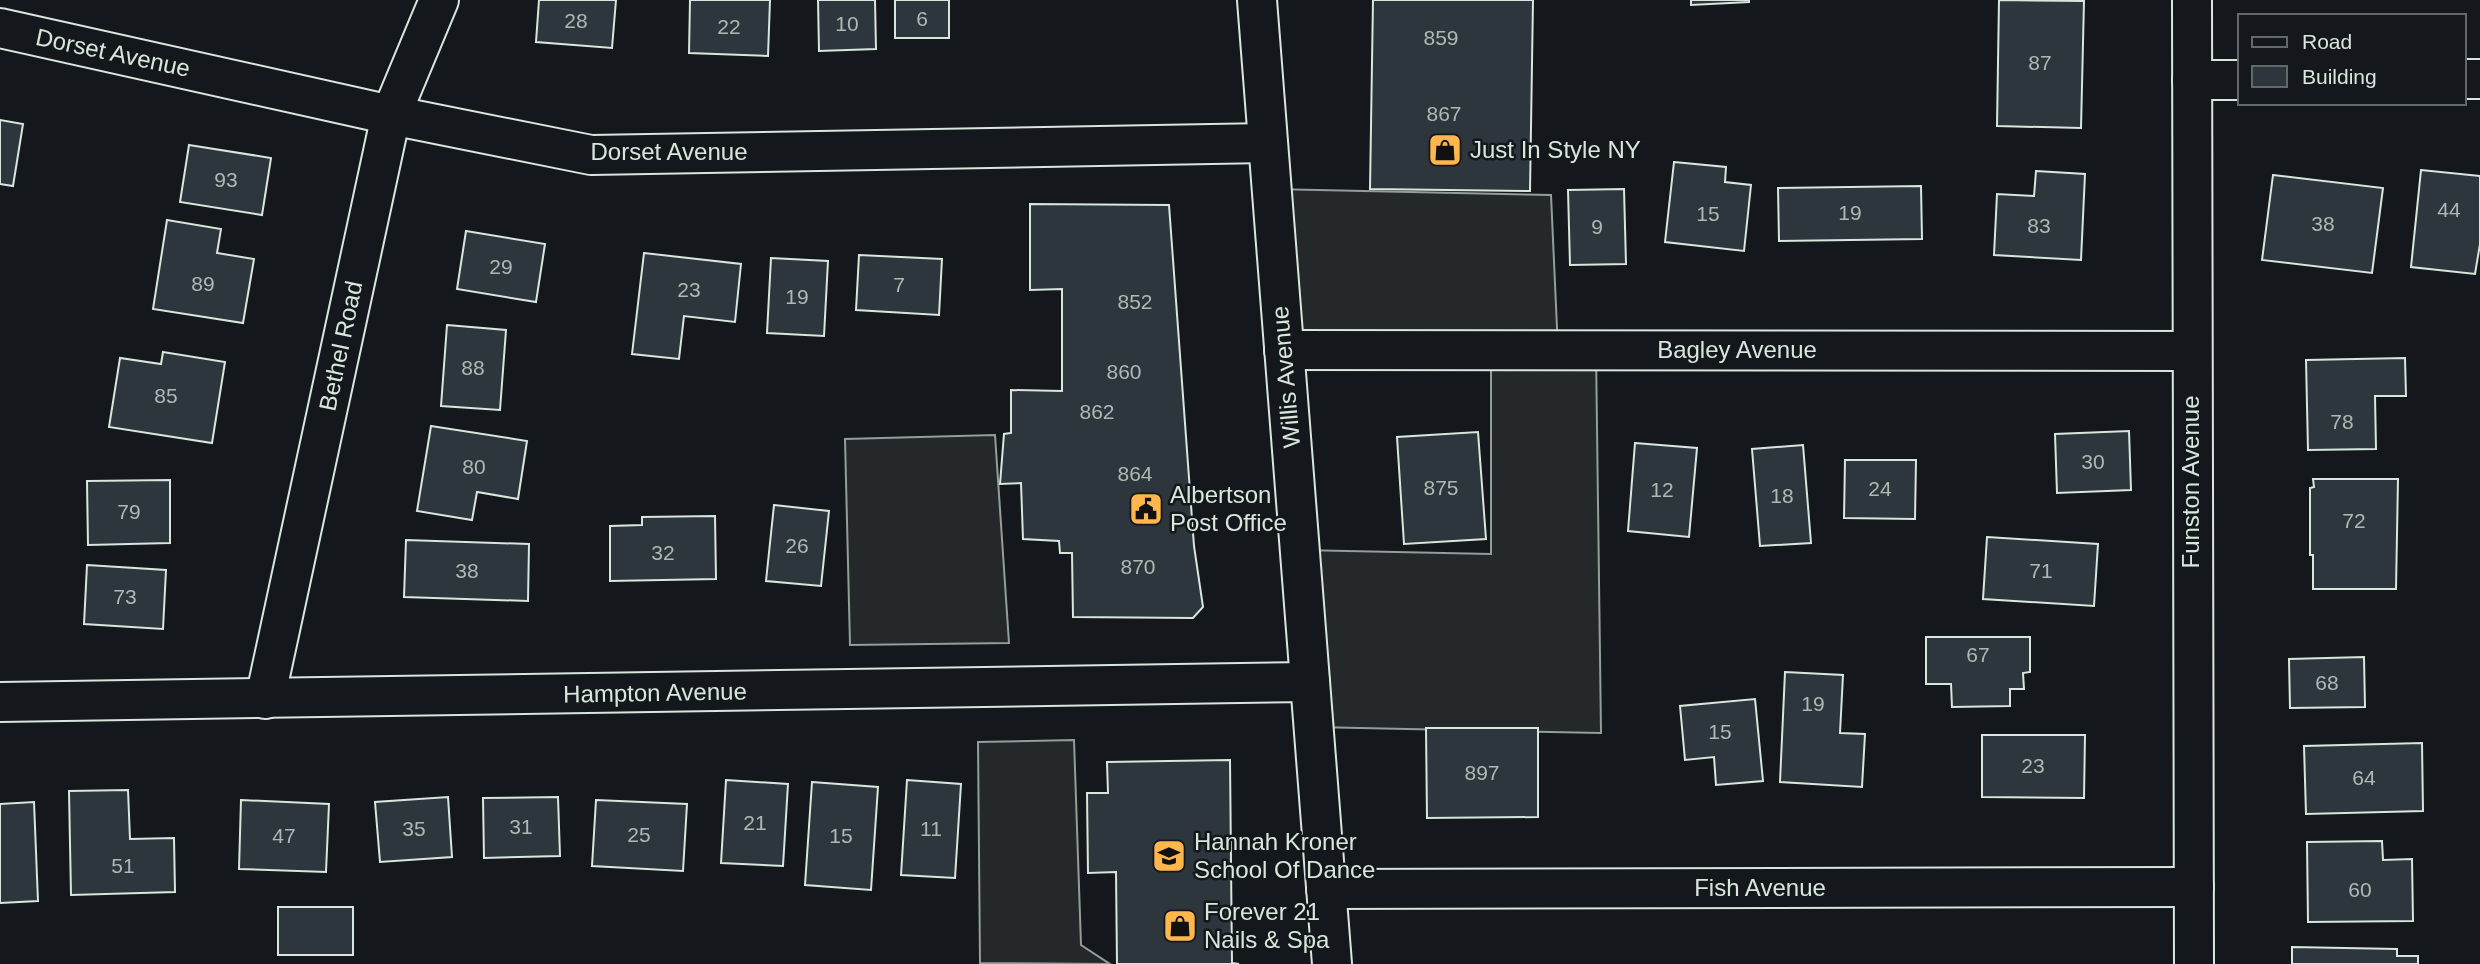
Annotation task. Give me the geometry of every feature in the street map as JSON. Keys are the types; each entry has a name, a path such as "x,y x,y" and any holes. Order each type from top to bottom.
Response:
{"street":[{"name":"Bethel Road","path":"265,699 391,115 439,0"},
{"name":"Willis Avenue","path":"1257,0 1332,964"},
{"name":"Funston Avenue","path":"2192,0 2190,351 2194,964"},
{"name":"Dorset Avenue","path":"0,28 391,115 591,155 1267,143"},
{"path":"2192,80 2238,80"},
{"name":"Bagley Avenue","path":"1284,350 2190,351"},
{"name":"Hampton Avenue","path":"0,702 1310,682"},
{"name":"Fish Avenue","path":"1326,889 2194,887"}],"shaded area":[{"path":"1271,189 1551,195 1558,350 1596,350 1601,733 1313,727 1300,550 1491,554 1491,351 1284,350"},
{"path":"995,435 1009,643 850,645 845,439"},
{"path":"1074,740 1081,945 1110,964 980,963 978,742"}],"building":[{"path":"539,0 616,0 612,48 536,42"},
{"path":"690,0 770,0 768,56 689,53"},
{"path":"818,0 875,0 876,49 819,51"},
{"path":"895,0 949,0 949,38 895,38"},
{"path":"1373,0 1533,0 1530,191 1370,189"},
{"path":"1691,0 1749,0 1749,2 1691,5"},
{"path":"1999,0 2084,1 2081,128 1997,126"},
{"path":"0,120 23,124 13,186 0,184"},
{"path":"189,145 271,158 262,215 180,202"},
{"path":"1674,162 1726,167 1725,182 1751,185 1744,251 1665,242"},
{"path":"2421,170 2480,176 2480,244 2475,274 2411,267"},
{"path":"2036,171 2085,174 2081,260 1994,255 1997,194 2034,196"},
{"path":"2273,175 2383,188 2372,273 2262,260"},
{"path":"1921,186 1922,239 1779,241 1778,188"},
{"path":"1624,189 1626,264 1570,265 1568,190"},
{"path":"1030,204 1169,205 1194,546 1203,607 1193,618 1073,617 1072,553 1060,553 1059,541 1023,539 1021,483 1000,484 1004,434 1011,433 1011,390 1062,391 1062,289 1030,290"},
{"path":"167,220 221,229 217,253 254,259 243,323 153,309"},
{"path":"466,231 545,244 536,302 457,289"},
{"path":"644,253 741,264 735,322 684,316 679,359 632,354"},
{"path":"859,255 942,259 939,315 856,310"},
{"path":"771,258 828,261 824,336 767,333"},
{"path":"447,325 506,330 500,410 441,406"},
{"path":"163,352 225,362 212,443 109,427 120,358 161,364"},
{"path":"2405,358 2406,396 2375,396 2376,449 2308,450 2306,360"},
{"path":"431,426 527,441 518,499 477,492 472,520 417,511"},
{"path":"2129,431 2131,490 2057,493 2055,434"},
{"path":"1478,432 1486,539 1404,544 1397,437"},
{"path":"1635,443 1697,448 1689,537 1628,531"},
{"path":"1803,445 1811,543 1760,546 1752,449"},
{"path":"1845,460 1916,460 1915,519 1844,518"},
{"path":"2313,479 2398,479 2396,589 2313,589 2310,488 2314,487"},
{"path":"170,480 170,543 88,545 87,481"},
{"path":"774,505 829,511 821,586 766,581"},
{"path":"715,516 716,579 610,581 610,526 642,525 642,517"},
{"path":"1987,537 2098,544 2094,606 1983,599"},
{"path":"406,540 529,544 528,601 404,597"},
{"path":"87,565 166,570 163,629 84,624"},
{"path":"1926,637 2030,637 2030,672 2023,673 2024,689 2010,689 2010,706 1952,707 1951,684 1926,684"},
{"path":"2364,657 2365,707 2290,708 2289,659"},
{"path":"1785,672 1843,675 1840,733 1865,734 1862,787 1780,782"},
{"path":"1755,699 1763,781 1716,785 1714,757 1685,760 1680,706"},
{"path":"1426,728 1538,728 1538,817 1427,818"},
{"path":"1982,735 2085,735 2084,798 1982,797"},
{"path":"2422,743 2423,811 2306,814 2304,746"},
{"path":"1230,760 1232,963 1239,964 1117,964 1116,872 1088,873 1087,793 1108,793 1107,762"},
{"path":"726,780 788,784 783,866 721,863"},
{"path":"907,780 961,784 955,878 901,875"},
{"path":"812,782 878,787 871,890 805,885"},
{"path":"128,790 130,839 174,838 175,892 71,895 69,791"},
{"path":"448,797 452,857 380,862 375,802"},
{"path":"558,797 560,856 484,858 483,798"},
{"path":"241,800 329,804 326,872 239,869"},
{"path":"596,800 687,804 683,871 592,866"},
{"path":"34,802 38,901 0,903 0,804"},
{"path":"2382,841 2383,860 2412,859 2413,921 2308,922 2307,842"},
{"path":"278,907 353,907 353,955 278,955"},
{"path":"2292,947 2397,949 2397,956 2418,956 2418,964 2292,964"}],"place":[{"name":"Just In Style NY","path":"1445,150"},
{"name":"Albertson Post Office","path":"1146,509"},
{"name":"Hannah Kroner School Of Dance","path":"1169,856"},
{"name":"Forever 21 Nails & Spa","path":"1180,926"}]}
